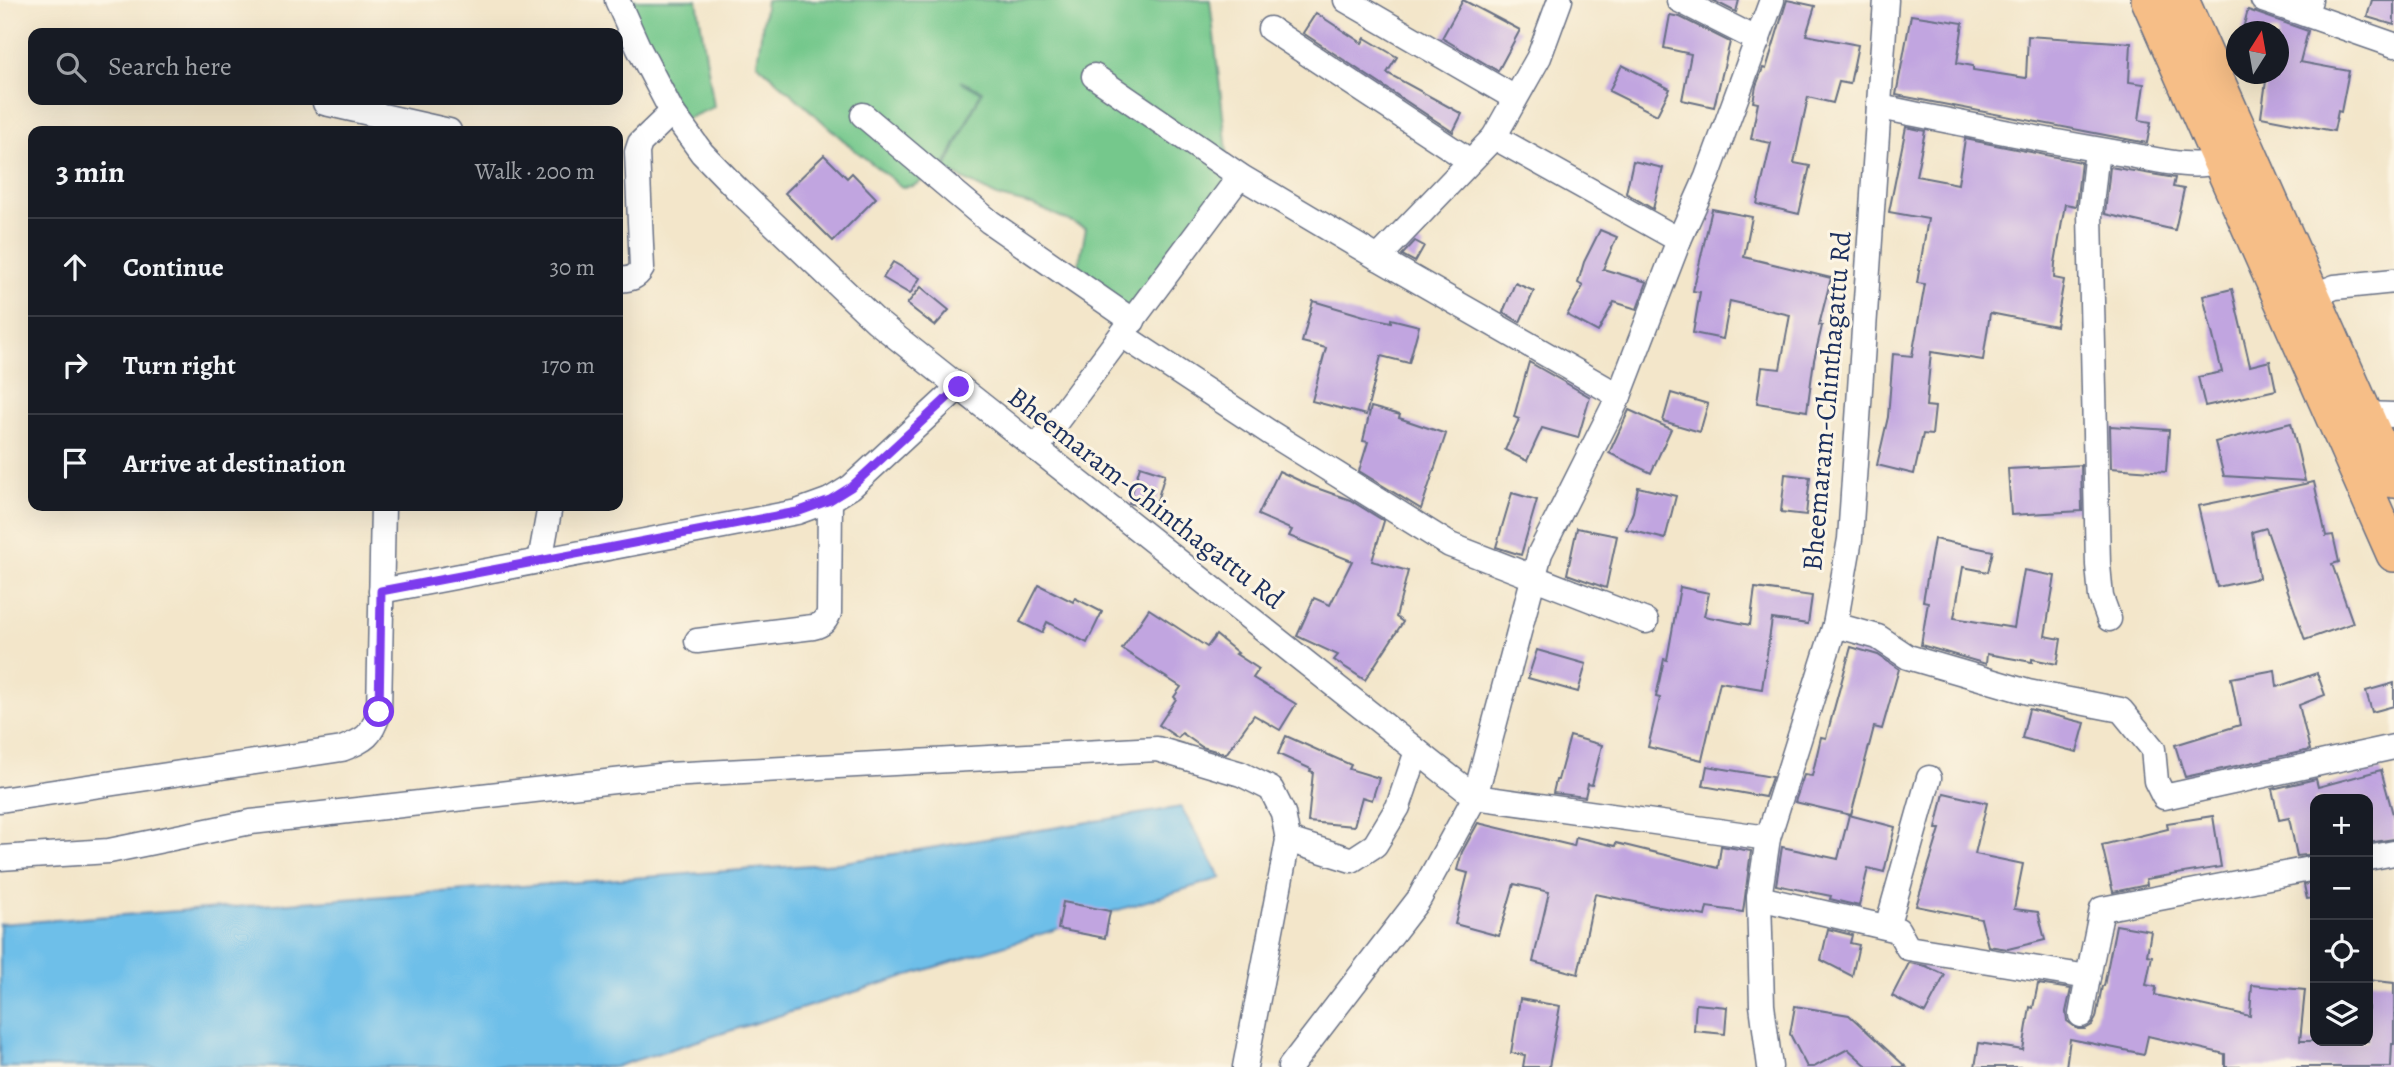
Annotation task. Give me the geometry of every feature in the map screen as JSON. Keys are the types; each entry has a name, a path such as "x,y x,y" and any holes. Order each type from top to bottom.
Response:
{"highway":[{"path":"2149,0 2394,554"},
{"path":"2182,0 2312,296 2379,415 2394,480"}],"street":[{"name":"Bheemaram-Chinthagattu Rd","path":"617,0 672,112 702,153 876,321 1475,797"},
{"path":"1346,0 1516,98"},
{"path":"1378,258 1494,137 1539,57 1560,0"},
{"path":"1679,0 1758,40"},
{"path":"1290,1067 1419,899 1475,797 1540,553 1619,396 1679,240 1707,177 1772,0"},
{"name":"Bheemaram-Chinthagattu Rd","path":"1770,1067 1762,1005 1759,898 1768,838 1835,625 1850,539 1886,0"},
{"path":"2263,0 2307,7 2394,45"},
{"path":"1270,29 1471,161"},
{"path":"1094,76 1240,176 1619,396"},
{"path":"334,105 427,126"},
{"path":"1879,107 2097,150 2187,164 2220,161"},
{"path":"623,280 632,279 642,268 628,162 637,152 640,143 672,112"},
{"path":"863,115 990,222 1127,328 1269,432 1450,545 1646,621"},
{"path":"1494,137 1679,240"},
{"path":"2097,150 2090,214 2096,497 2101,597 2109,620"},
{"path":"1036,449 1240,176"},
{"path":"2312,296 2335,287 2394,281"},
{"path":"381,591 797,512 830,500 851,487 959,387"},
{"path":"697,641 821,626 829,614 830,500"},
{"path":"0,800 342,749 364,740 373,730 379,712 383,511"},
{"path":"540,561 549,511"},
{"path":"1835,625 1878,637 1908,657 1934,665 2028,692 2121,710 2153,749 2155,781 2164,797 2394,747"},
{"path":"0,858 109,851 251,822 668,775 1157,749 1241,774 1271,789 1283,813 1288,840 1245,1067"},
{"path":"1288,840 1352,860 1376,845 1398,807 1417,751"},
{"path":"1887,927 1929,778"},
{"path":"1475,797 1768,838"},
{"path":"2373,857 2394,853"},
{"path":"2081,1015 2102,909 2310,869"},
{"path":"1759,898 1898,930 1908,948 2088,977"}],"green space":[{"path":"623,0 697,0 714,107 684,120"},
{"path":"766,0 1210,0 1230,177 1125,316 1077,274 1086,228 1035,206 999,197 945,170 982,91 960,81 981,92 944,168 913,186 902,187 851,147 757,63"}],"water":[{"path":"1181,807 1221,878 614,1067 0,1067 0,924 839,863"}],"building":[{"path":"1463,0 1520,30 1498,71 1442,38"},
{"path":"1739,0 1736,12 1714,1"},
{"path":"1787,0 1815,6 1806,35 1858,45 1850,84 1839,82 1833,103 1808,97 1794,163 1810,166 1799,214 1757,204 1771,143 1751,139 1758,103 1753,102 1756,86 1763,68 1766,69"},
{"path":"2372,0 2394,0 2394,25 2367,17"},
{"path":"2248,10 2279,21 2245,21"},
{"path":"1316,13 1362,43 1365,38 1397,57 1387,73 1462,114 1453,132 1303,33"},
{"path":"1670,15 1680,17 1730,42 1714,107 1682,100 1691,54 1664,48"},
{"path":"1911,15 1963,23 1957,63 1973,66 1973,70 2026,78 2028,36 2131,43 2129,82 2144,84 2139,120 2151,122 2147,143 1896,95"},
{"path":"2289,24 2308,31 2300,62 2349,71 2341,112 2338,111 2334,131 2261,117 2266,84 2289,84"},
{"path":"1622,65 1670,89 1657,115 1609,91"},
{"path":"1906,127 1925,131 1916,176 1958,184 1965,139 2081,162 2076,206 2065,204 2055,263 2054,278 2064,280 2056,326 1990,313 1983,360 1931,352 1926,406 1935,407 1932,435 1923,434 1914,474 1877,465 1888,417 1893,354 1912,356 1925,284 1917,283 1928,219 1889,212"},
{"path":"824,155 847,178 852,173 876,198 833,241 785,193"},
{"path":"1633,161 1663,168 1653,209 1626,193"},
{"path":"2110,167 2175,178 2173,187 2184,189 2175,230 2105,214"},
{"path":"1712,209 1752,217 1744,257 1831,278 1819,325 1822,326 1807,411 1757,403 1762,367 1780,369 1790,315 1730,301 1723,339 1693,333 1700,292 1693,291"},
{"path":"1600,230 1617,237 1603,269 1647,282 1637,309 1614,302 1598,332 1567,315 1583,286 1578,283 1584,262"},
{"path":"1415,241 1424,246 1415,262 1402,255"},
{"path":"893,262 920,278 910,294 883,278"},
{"path":"1515,283 1534,291 1520,322 1503,312"},
{"path":"921,287 949,310 935,326 907,304"},
{"path":"2232,289 2250,366 2270,361 2276,390 2205,406 2198,377 2222,372 2203,296"},
{"path":"1313,301 1364,316 1419,326 1409,363 1381,356 1366,415 1312,401 1326,348 1302,342"},
{"path":"1529,362 1590,397 1578,438 1542,428 1527,461 1505,450 1519,419 1514,417"},
{"path":"1671,393 1708,404 1700,432 1663,421"},
{"path":"1371,407 1400,415 1399,418 1446,434 1421,509 1359,471 1368,442 1363,441"},
{"path":"1629,410 1671,429 1651,473 1609,453"},
{"path":"2291,423 2305,481 2224,476 2215,442"},
{"path":"2110,426 2169,430 2166,472 2111,468"},
{"path":"2081,465 2082,511 2011,515 2008,469"},
{"path":"1140,466 1165,474 1154,511 1129,503"},
{"path":"1279,471 1350,500 1384,521 1372,561 1408,571 1396,617 1403,622 1365,680 1334,660 1338,655 1297,636 1314,598 1330,605 1352,561 1289,536 1292,530 1258,515"},
{"path":"1785,474 1810,477 1806,515 1781,512"},
{"path":"2314,482 2326,536 2333,535 2339,562 2332,564 2353,623 2305,640 2266,528 2252,532 2259,578 2217,587 2198,506"},
{"path":"1638,487 1676,496 1665,539 1626,529"},
{"path":"1512,493 1537,500 1521,555 1496,547"},
{"path":"1577,528 1617,536 1606,588 1567,574"},
{"path":"1934,539 1993,551 1988,572 1963,567 1954,618 2014,628 2024,570 2055,576 2045,636 2061,639 2057,664 1987,654 1986,664 1921,645 1928,602 1923,601"},
{"path":"1039,585 1073,602 1075,598 1102,612 1087,643 1047,622 1042,633 1020,622"},
{"path":"1680,587 1709,593 1704,616 1750,625 1755,588 1812,596 1808,624 1772,619 1762,689 1720,682 1702,760 1648,747 1660,698 1656,697 1664,659 1667,660"},
{"path":"1149,609 1207,647 1216,635 1238,653 1236,654 1259,669 1253,678 1296,704 1280,730 1254,715 1226,754 1202,747 1182,733 1178,738 1159,725 1181,687 1122,649"},
{"path":"1851,647 1878,655 1899,669 1882,729 1874,727 1851,815 1795,802 1804,775 1812,776 1821,737 1826,738"},
{"path":"1537,650 1586,664 1578,692 1528,678"},
{"path":"2275,670 2277,687 2317,673 2325,695 2299,705 2310,750 2185,777 2175,745 2240,725 2231,678"},
{"path":"2394,683 2394,706 2372,712 2366,691"},
{"path":"2029,709 2085,723 2077,752 2022,738"},
{"path":"1286,736 1351,765 1349,769 1379,778 1372,800 1362,797 1354,826 1308,822 1313,772 1278,754"},
{"path":"1570,736 1602,745 1592,785 1588,784 1585,797 1553,793"},
{"path":"1707,766 1772,777 1765,797 1703,786"},
{"path":"2381,770 2394,818 2394,839 2373,842 2373,794 2310,794 2310,855 2297,856 2289,818 2279,820 2272,789 2316,779 2318,787"},
{"path":"1944,793 1987,803 1975,854 2023,864 2014,909 2038,912 2045,940 2008,949 1988,946 1981,919 1916,906 1940,829 1936,829"},
{"path":"1849,815 1895,827 1884,872 1868,868 1859,906 1830,899 1831,896 1776,885 1782,847 1838,859"},
{"path":"2213,816 2221,867 2146,879 2147,885 2113,892 2102,845 2168,829 2167,823"},
{"path":"1478,823 1574,846 1576,837 1615,846 1616,843 1718,868 1721,846 1751,851 1743,912 1707,907 1705,916 1595,894 1578,974 1533,962 1549,892 1514,884 1499,936 1455,924 1468,873 1457,870 1462,852"},
{"path":"2310,884 2310,899 2307,899 2304,885"},
{"path":"1063,902 1110,911 1105,938 1058,929"},
{"path":"2116,925 2151,931 2147,955 2152,956 2146,985 2156,987 2155,995 2250,1016 2252,985 2305,990 2300,1041 2310,1041 2310,1046 2373,1046 2373,981 2394,983 2394,1044 2391,1067 2225,1067 2225,1054 2148,1036 2144,1054 2070,1039 2066,1067 1975,1067 1979,1043 2023,1050 2030,1007 2033,1008 2038,984 2071,989 2066,1012 2067,1021 2078,1029 2092,1025 2104,986"},
{"path":"1828,929 1852,935 1850,943 1859,945 1852,976 1821,960"},
{"path":"1909,963 1926,966 1945,975 1925,1013 1892,996"},
{"path":"1520,999 1560,1006 1549,1067 1523,1067 1525,1055 1511,1053"},
{"path":"1696,1004 1727,1007 1725,1034 1694,1031"},
{"path":"1795,1006 1849,1015 1906,1067 1868,1067 1848,1049 1814,1067 1807,1067 1790,1034"}],"route":[{"path":"379,712 381,591 797,512 830,500 851,487 959,387"}]}
